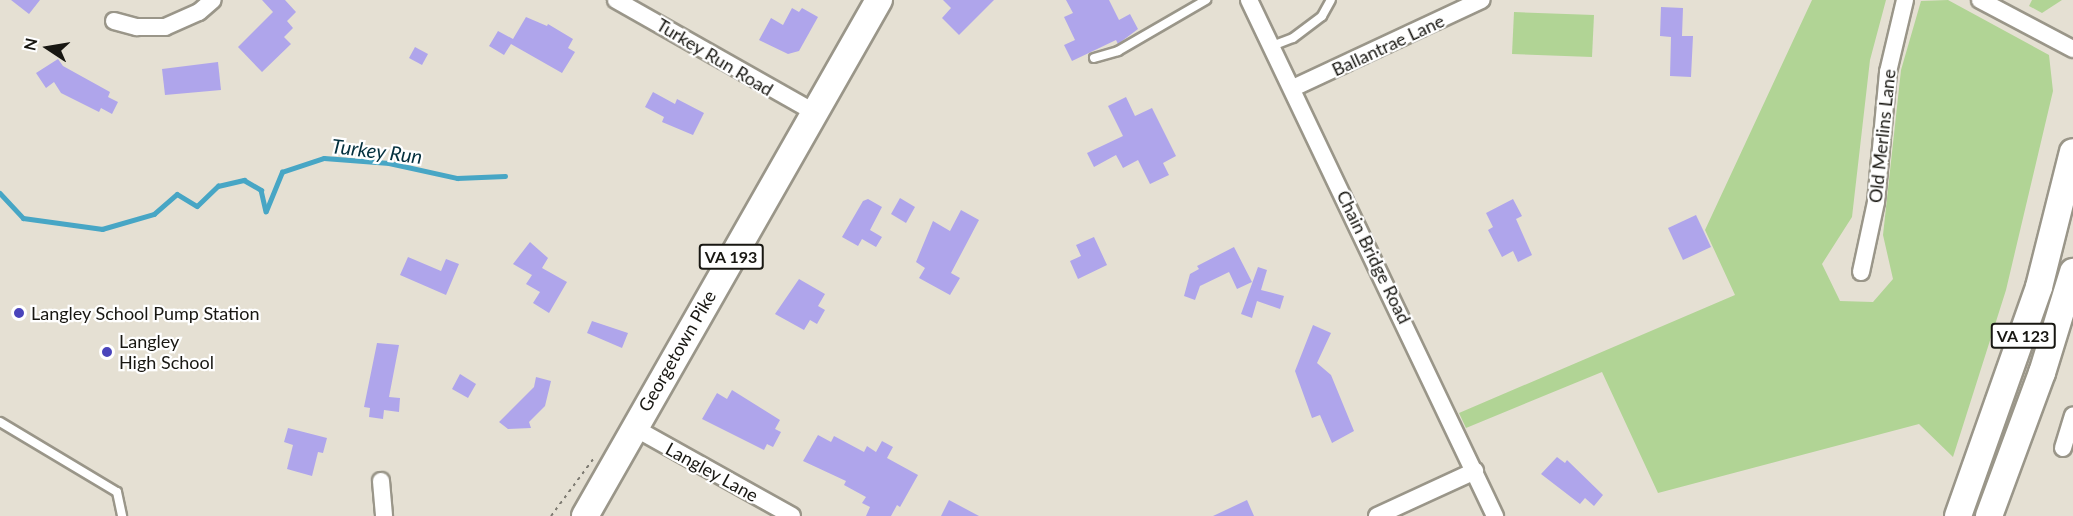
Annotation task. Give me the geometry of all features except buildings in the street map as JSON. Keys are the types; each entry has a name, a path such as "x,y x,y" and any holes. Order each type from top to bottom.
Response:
{"main road":[{"name":"Georgetown Pike","path":"585,516 633,427 879,0"},
{"name":"VA 123","path":"1958,516 2039,287 2073,152"},
{"name":"VA 123","path":"1989,516 2045,364 2073,272"}],"street":[{"path":"114,21 137,27 165,27 199,12 213,0"},
{"name":"Turkey Run Road","path":"616,0 814,112"},
{"name":"Chain Bridge Road","path":"1249,0 1293,88 1495,516"},
{"name":"Ballantrae Lane","path":"1293,88 1482,0"},
{"name":"Old Merlins Lane","path":"1861,272 1876,202 1888,72 1905,0"},
{"path":"1980,0 2073,49"},
{"path":"2063,448 2073,415"},
{"name":"Langley Lane","path":"633,427 792,516"},
{"path":"1377,516 1475,471"},
{"path":"381,481 384,516"}],"lane":[{"path":"1094,58 1118,51 1206,0"},
{"path":"1272,46 1293,38 1322,16 1331,0"},
{"path":"0,422 117,492 122,516"}],"green space":[{"path":"1812,0 1886,0 1870,60 1852,217 1822,264 1840,301 1873,302 1893,279 1883,235 1901,70 1921,1 1948,0 2049,55 2053,91 2006,290 1953,457 1919,424 1658,493 1602,372 1466,428 1459,413 1735,295 1705,230"},
{"path":"2032,0 2062,0 2042,13 2029,6"},
{"path":"1514,12 1594,15 1592,57 1512,54"}],"waterway":[{"name":"Turkey Run","path":"0,193 23,218 102,229 154,214 177,194 197,206 218,186 244,180 261,190 266,211 282,172 324,158 389,163 457,178 505,176"}],"place":[{"name":"Langley School Pump Station","path":"19,313"},
{"name":"Langley High School","path":"107,352"}]}
